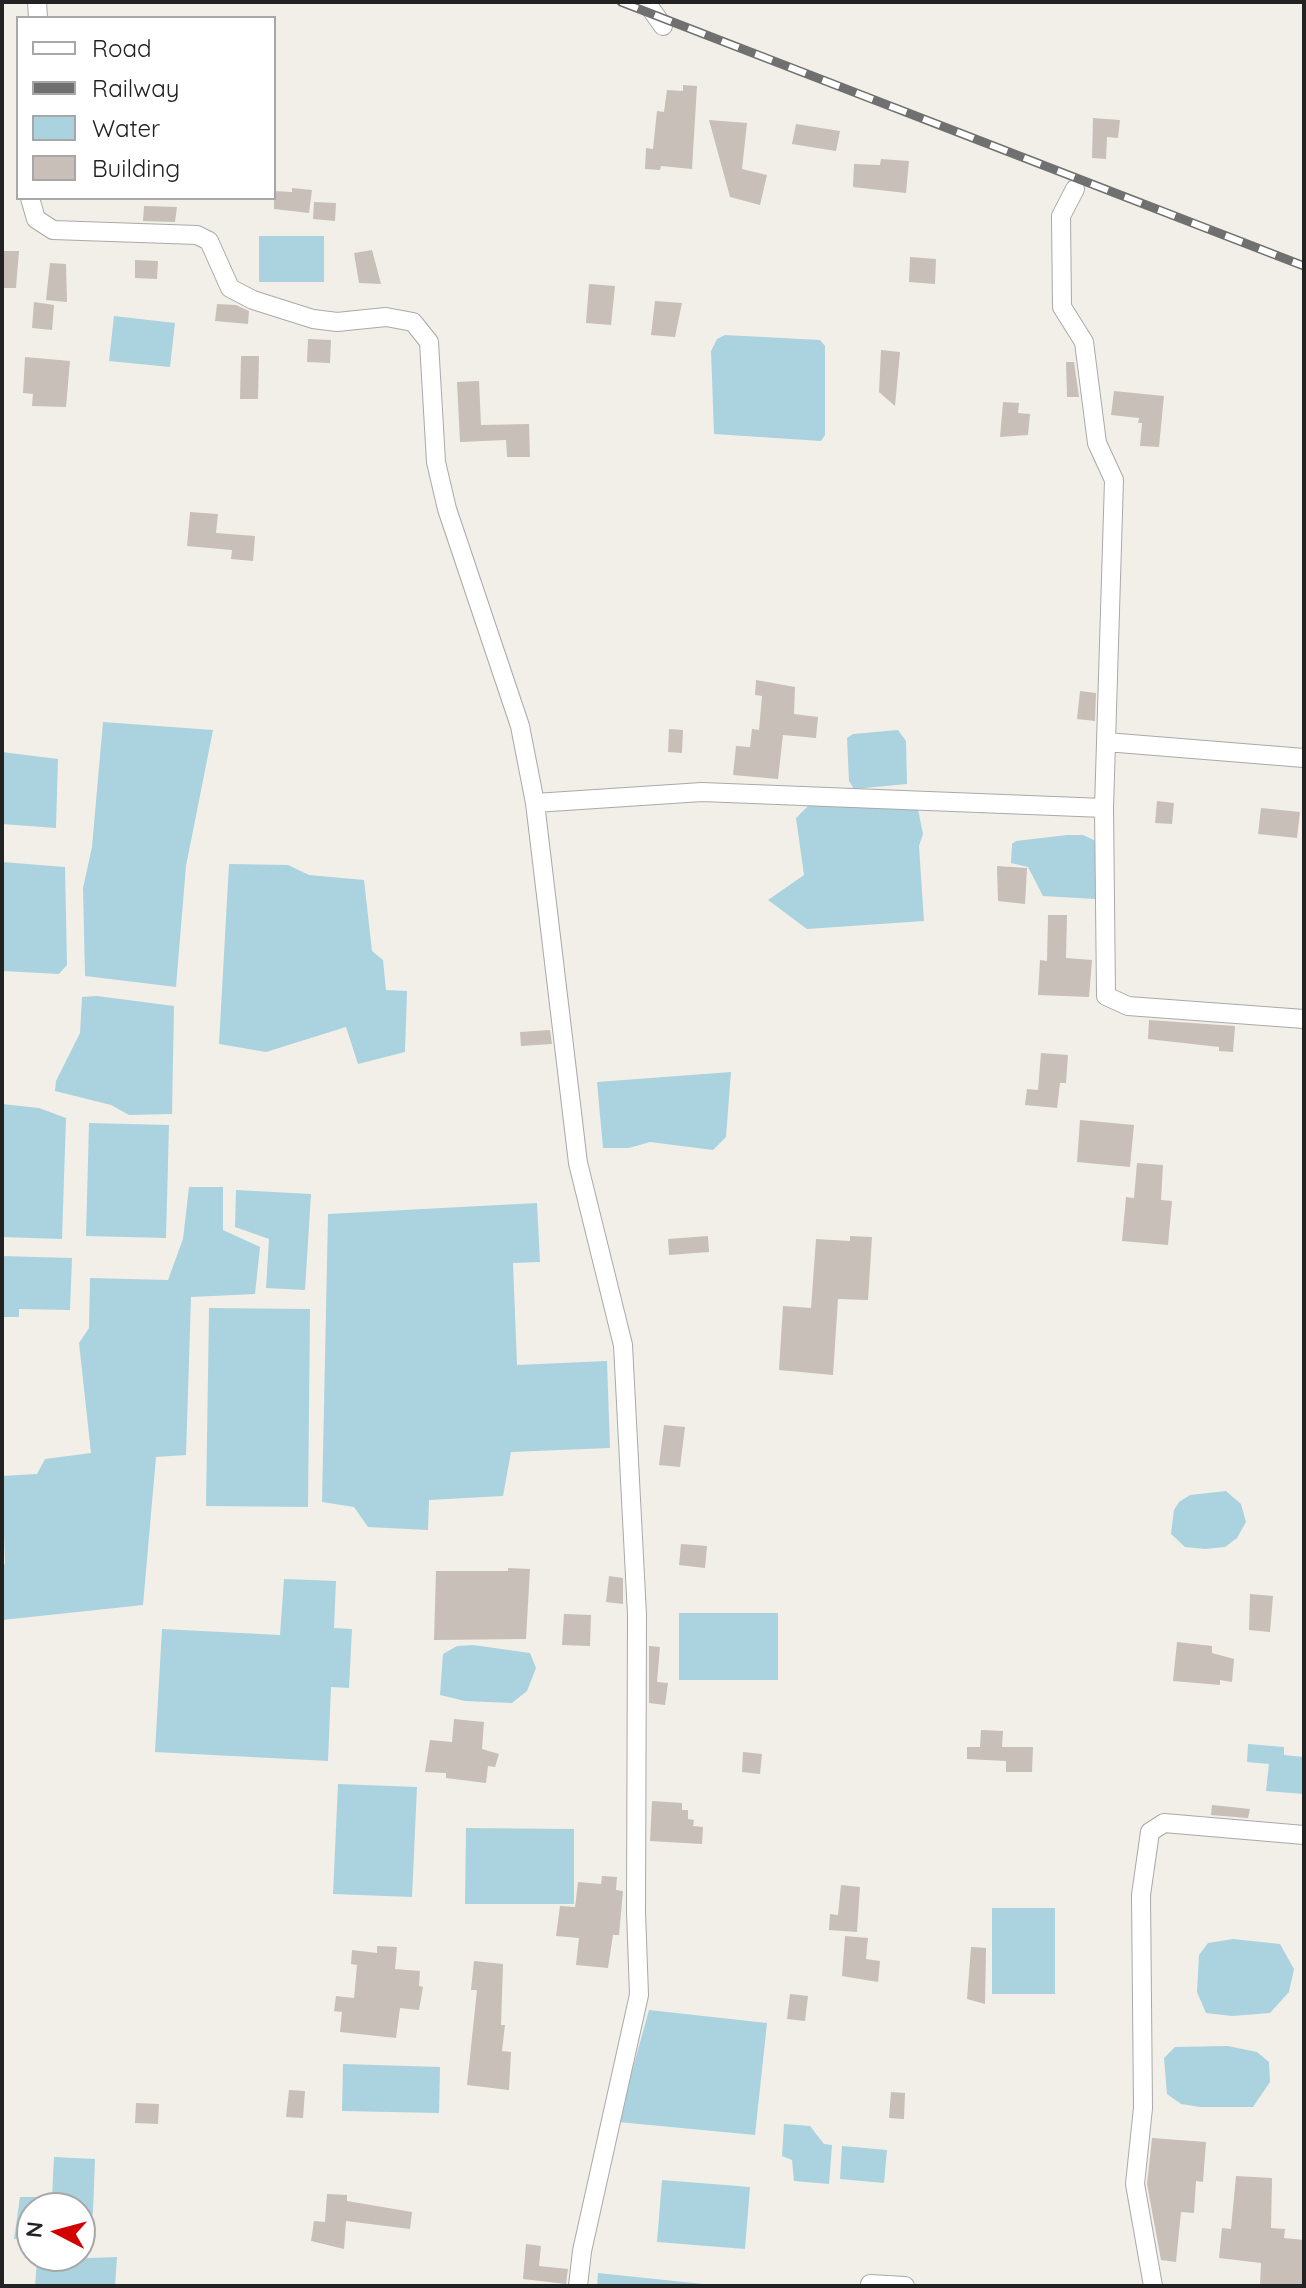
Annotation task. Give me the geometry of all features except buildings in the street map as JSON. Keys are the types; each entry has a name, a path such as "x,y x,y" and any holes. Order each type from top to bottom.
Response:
{"street":[{"path":"646,2 663,26"},
{"path":"1075,189 1061,216 1062,307 1084,342 1097,443 1114,480 1104,808 1106,996 1128,1006 1304,1019"},
{"path":"31,200 36,219 53,230 197,235 209,241 230,288 290,313 337,322 386,317 413,322 429,342 436,462 447,509 520,726 535,803 578,1163 623,1345 637,1615 636,1912 639,1995 582,2251 578,2286"},
{"path":"1106,742 1304,758"},
{"path":"535,803 702,792 1104,808"},
{"path":"1153,2286 1135,2184 1143,2108 1141,1895 1150,1832 1164,1823 1304,1835"},
{"path":"870,2284 905,2286"}],"water":[{"path":"259,236 324,236 324,282 259,282"},
{"path":"114,316 175,323 170,367 109,361"},
{"path":"725,335 820,340 825,346 825,435 821,441 714,434 711,351 717,339"},
{"path":"103,722 213,730 186,866 176,987 85,976 83,888 92,847"},
{"path":"898,730 906,741 907,784 854,789 849,781 847,738 853,734"},
{"path":"2,752 58,759 56,828 2,824"},
{"path":"810,804 918,809 923,834 919,846 924,921 807,929 768,900 804,875 796,818"},
{"path":"1083,835 1098,842 1098,898 1043,896 1028,867 1011,863 1012,844 1016,841"},
{"path":"2,862 65,867 67,965 59,974 2,971"},
{"path":"229,864 288,865 309,875 364,880 372,951 383,960 386,990 407,991 405,1052 358,1064 346,1027 266,1052 219,1044"},
{"path":"97,996 174,1006 172,1114 129,1115 111,1105 55,1091 56,1081 80,1033 82,997"},
{"path":"731,1072 726,1137 713,1150 650,1142 629,1148 603,1148 597,1082"},
{"path":"2,1104 39,1108 66,1118 62,1239 2,1237"},
{"path":"89,1123 169,1125 166,1238 86,1236"},
{"path":"189,1187 223,1187 223,1230 260,1247 255,1294 191,1297 186,1455 156,1457 143,1605 2,1620 2,1565 5,1564 2,1476 37,1474 45,1459 91,1453 79,1343 89,1328 90,1278 168,1280 183,1239"},
{"path":"236,1190 311,1194 305,1290 266,1288 269,1239 235,1227"},
{"path":"537,1203 540,1262 513,1263 517,1365 607,1361 610,1448 511,1452 503,1496 429,1500 428,1530 368,1527 354,1507 322,1502 328,1214"},
{"path":"2,1256 72,1258 70,1310 19,1309 19,1317 2,1317"},
{"path":"209,1308 310,1309 308,1507 206,1506"},
{"path":"1226,1491 1241,1504 1246,1522 1237,1538 1225,1547 1205,1549 1185,1547 1171,1534 1174,1510 1179,1502 1190,1495"},
{"path":"284,1579 336,1581 334,1628 352,1629 349,1688 331,1687 328,1761 155,1752 162,1629 280,1635"},
{"path":"679,1613 778,1613 778,1680 679,1680"},
{"path":"473,1645 530,1653 536,1668 527,1691 512,1703 465,1701 440,1695 443,1654 457,1646"},
{"path":"1248,1744 1284,1747 1284,1755 1304,1757 1304,1794 1266,1791 1269,1764 1247,1762"},
{"path":"338,1784 417,1787 412,1897 333,1894"},
{"path":"466,1828 574,1829 574,1904 465,1904"},
{"path":"992,1908 1055,1908 1055,1994 992,1994"},
{"path":"1233,1939 1280,1944 1294,1969 1289,1992 1270,2013 1232,2016 1206,2013 1197,1992 1199,1955 1208,1943"},
{"path":"649,2010 767,2023 755,2135 618,2122"},
{"path":"1228,2046 1257,2052 1269,2062 1270,2082 1253,2107 1200,2107 1181,2104 1167,2094 1164,2058 1175,2047"},
{"path":"343,2064 440,2067 439,2113 342,2111"},
{"path":"784,2124 810,2126 824,2144 832,2145 829,2184 794,2181 792,2160 782,2156"},
{"path":"842,2146 887,2150 884,2183 840,2179"},
{"path":"54,2157 95,2159 94,2192 52,2192"},
{"path":"662,2180 750,2187 745,2249 657,2242"},
{"path":"117,2257 115,2286 35,2286 36,2272 96,2272 96,2258"},
{"path":"598,2273 722,2286 597,2286"}],"railway":[{"path":"621,2 1304,266"}]}
